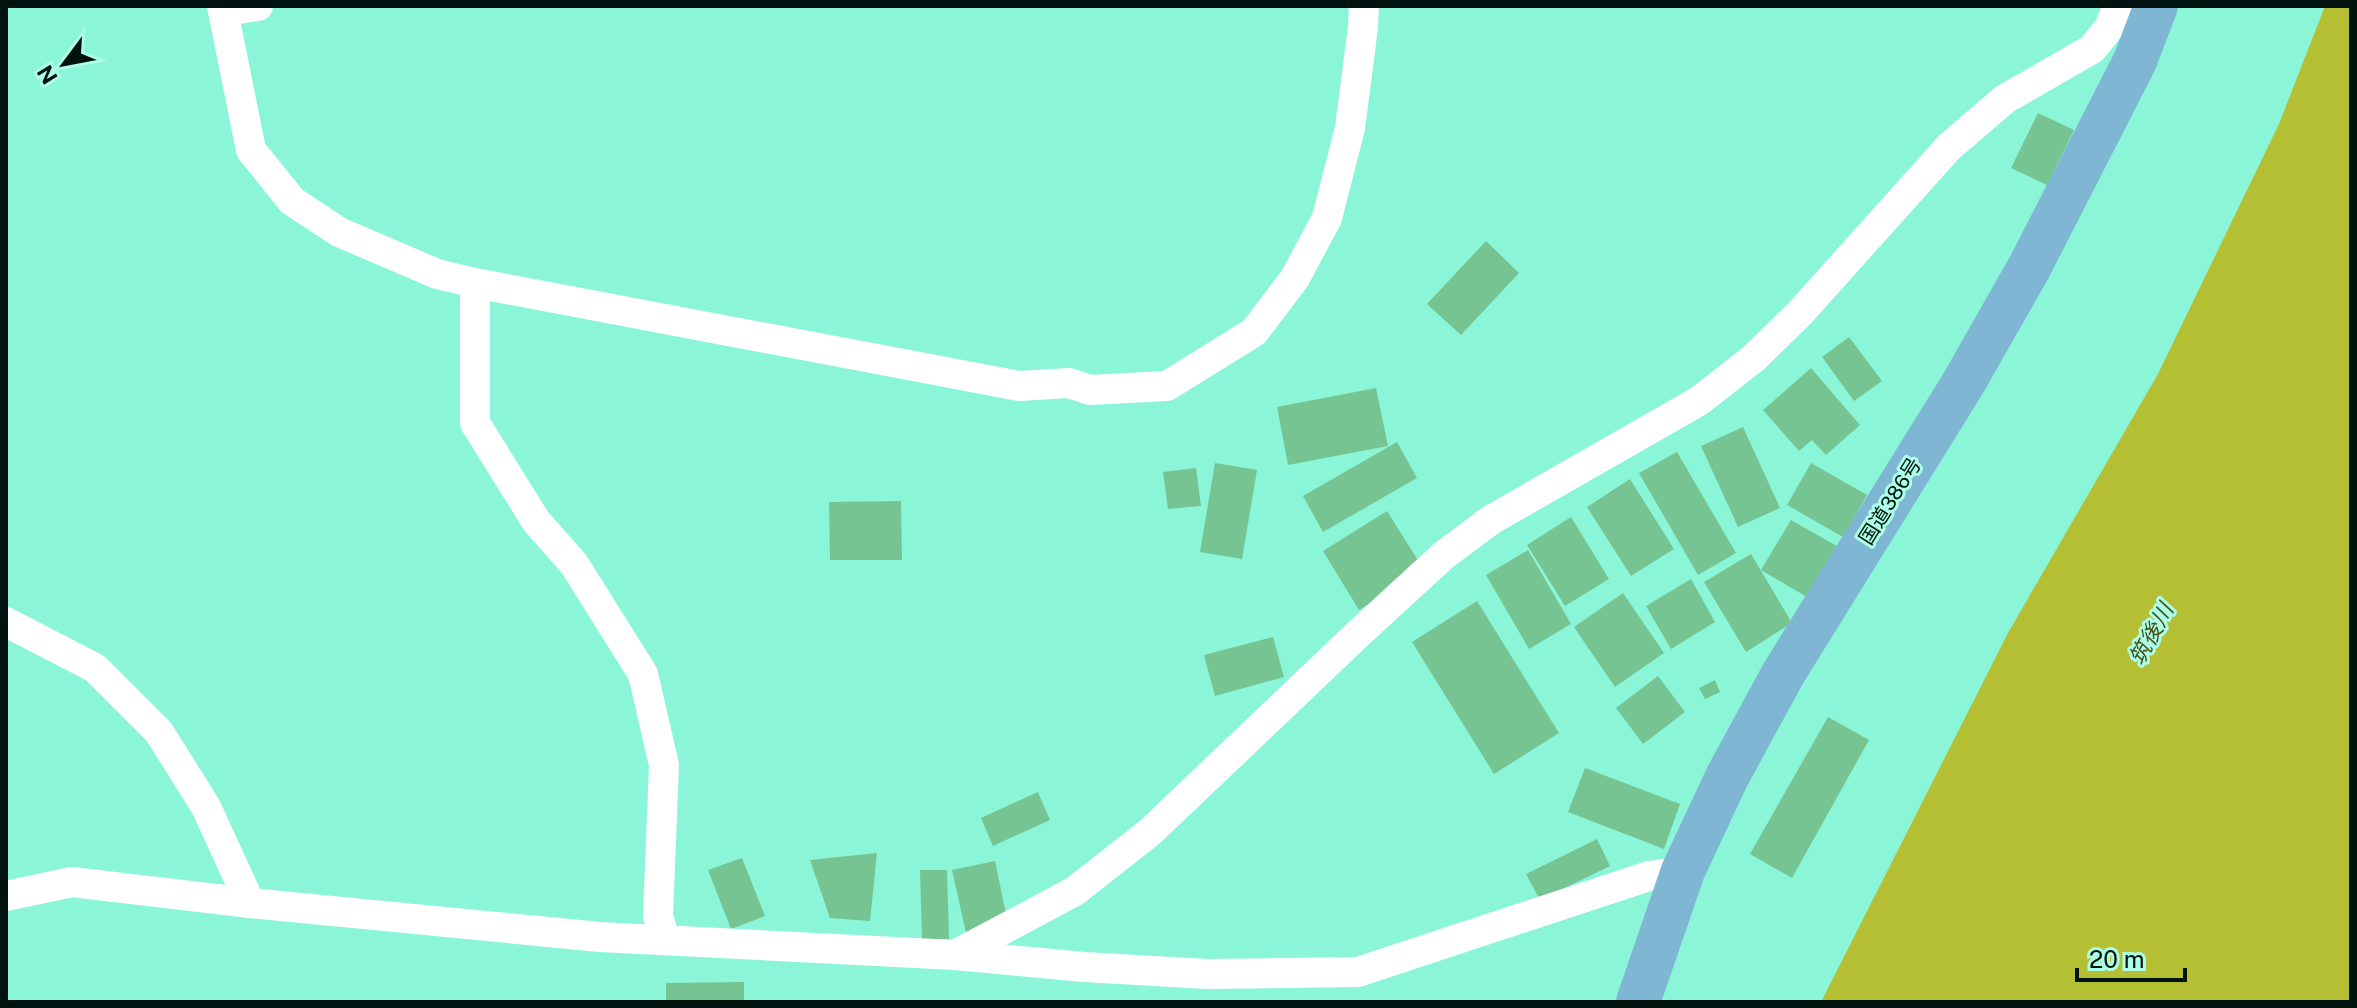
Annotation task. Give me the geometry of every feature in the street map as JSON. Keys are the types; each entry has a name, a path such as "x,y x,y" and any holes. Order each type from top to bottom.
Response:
{"highway":[{"name":"国道386号","path":"1638,1002 1683,871 1727,777 1783,674 1964,382 2030,266 2129,74 2156,6"}],"street":[{"path":"258,6 223,8 251,150 292,201 339,232 437,274 475,283 1019,386 1069,383 1090,390 1167,386 1254,332 1295,278 1327,218 1350,128 1364,6"},
{"path":"955,955 1075,891 1150,832 1444,555 1491,520 1699,401 1754,358 1800,313 1949,147 2005,99 2092,49 2109,28 2118,6"},
{"path":"475,283 475,423 536,521 574,564 643,674 664,765 658,916 665,940"},
{"path":"6,622 95,668 159,732 206,807 250,903"},
{"path":"6,896 72,882 250,903 584,935 955,955 1207,974 1358,972 1649,876 1683,871"}],"water":[{"name":"筑後川","path":"2325,6 2351,6 2351,1002 1821,1002 2008,633 2158,374 2279,124"}],"building":[{"path":"2038,113 2074,130 2047,185 2011,168"},
{"path":"1486,241 1519,273 1461,335 1427,304"},
{"path":"1849,337 1882,381 1854,401 1822,357"},
{"path":"1811,368 1860,425 1826,455 1812,440 1799,451 1763,410"},
{"path":"1376,388 1388,446 1288,465 1277,407"},
{"path":"1743,427 1780,508 1738,527 1701,446"},
{"path":"1397,442 1417,478 1323,532 1303,496"},
{"path":"1677,452 1736,553 1698,575 1639,473"},
{"path":"1215,463 1257,470 1242,559 1200,552"},
{"path":"1811,463 1867,495 1843,537 1787,505"},
{"path":"1196,468 1201,506 1168,509 1163,472"},
{"path":"1630,479 1674,549 1631,576 1587,507"},
{"path":"901,501 902,560 830,560 829,502"},
{"path":"1387,511 1424,570 1359,610 1323,551"},
{"path":"1571,517 1609,579 1565,606 1527,545"},
{"path":"1791,520 1842,549 1812,600 1761,570"},
{"path":"1528,550 1571,624 1529,649 1486,575"},
{"path":"1751,554 1792,623 1746,652 1704,582"},
{"path":"1691,579 1715,622 1671,649 1646,606"},
{"path":"1623,593 1664,653 1615,687 1574,627"},
{"path":"1477,601 1559,733 1494,774 1412,642"},
{"path":"1273,637 1284,677 1215,696 1204,655"},
{"path":"1658,676 1685,712 1643,744 1616,708"},
{"path":"1715,680 1720,692 1705,699 1699,688"},
{"path":"1828,717 1869,740 1792,878 1750,854"},
{"path":"1585,768 1680,804 1664,849 1568,812"},
{"path":"1038,792 1050,820 993,846 981,818"},
{"path":"1597,839 1610,866 1540,900 1526,874"},
{"path":"877,853 870,921 830,918 810,860"},
{"path":"742,858 765,916 731,929 708,870"},
{"path":"995,861 1009,928 967,937 952,870"},
{"path":"920,870 947,870 949,939 922,939"},
{"path":"744,982 744,1002 666,1002 666,983"}]}
